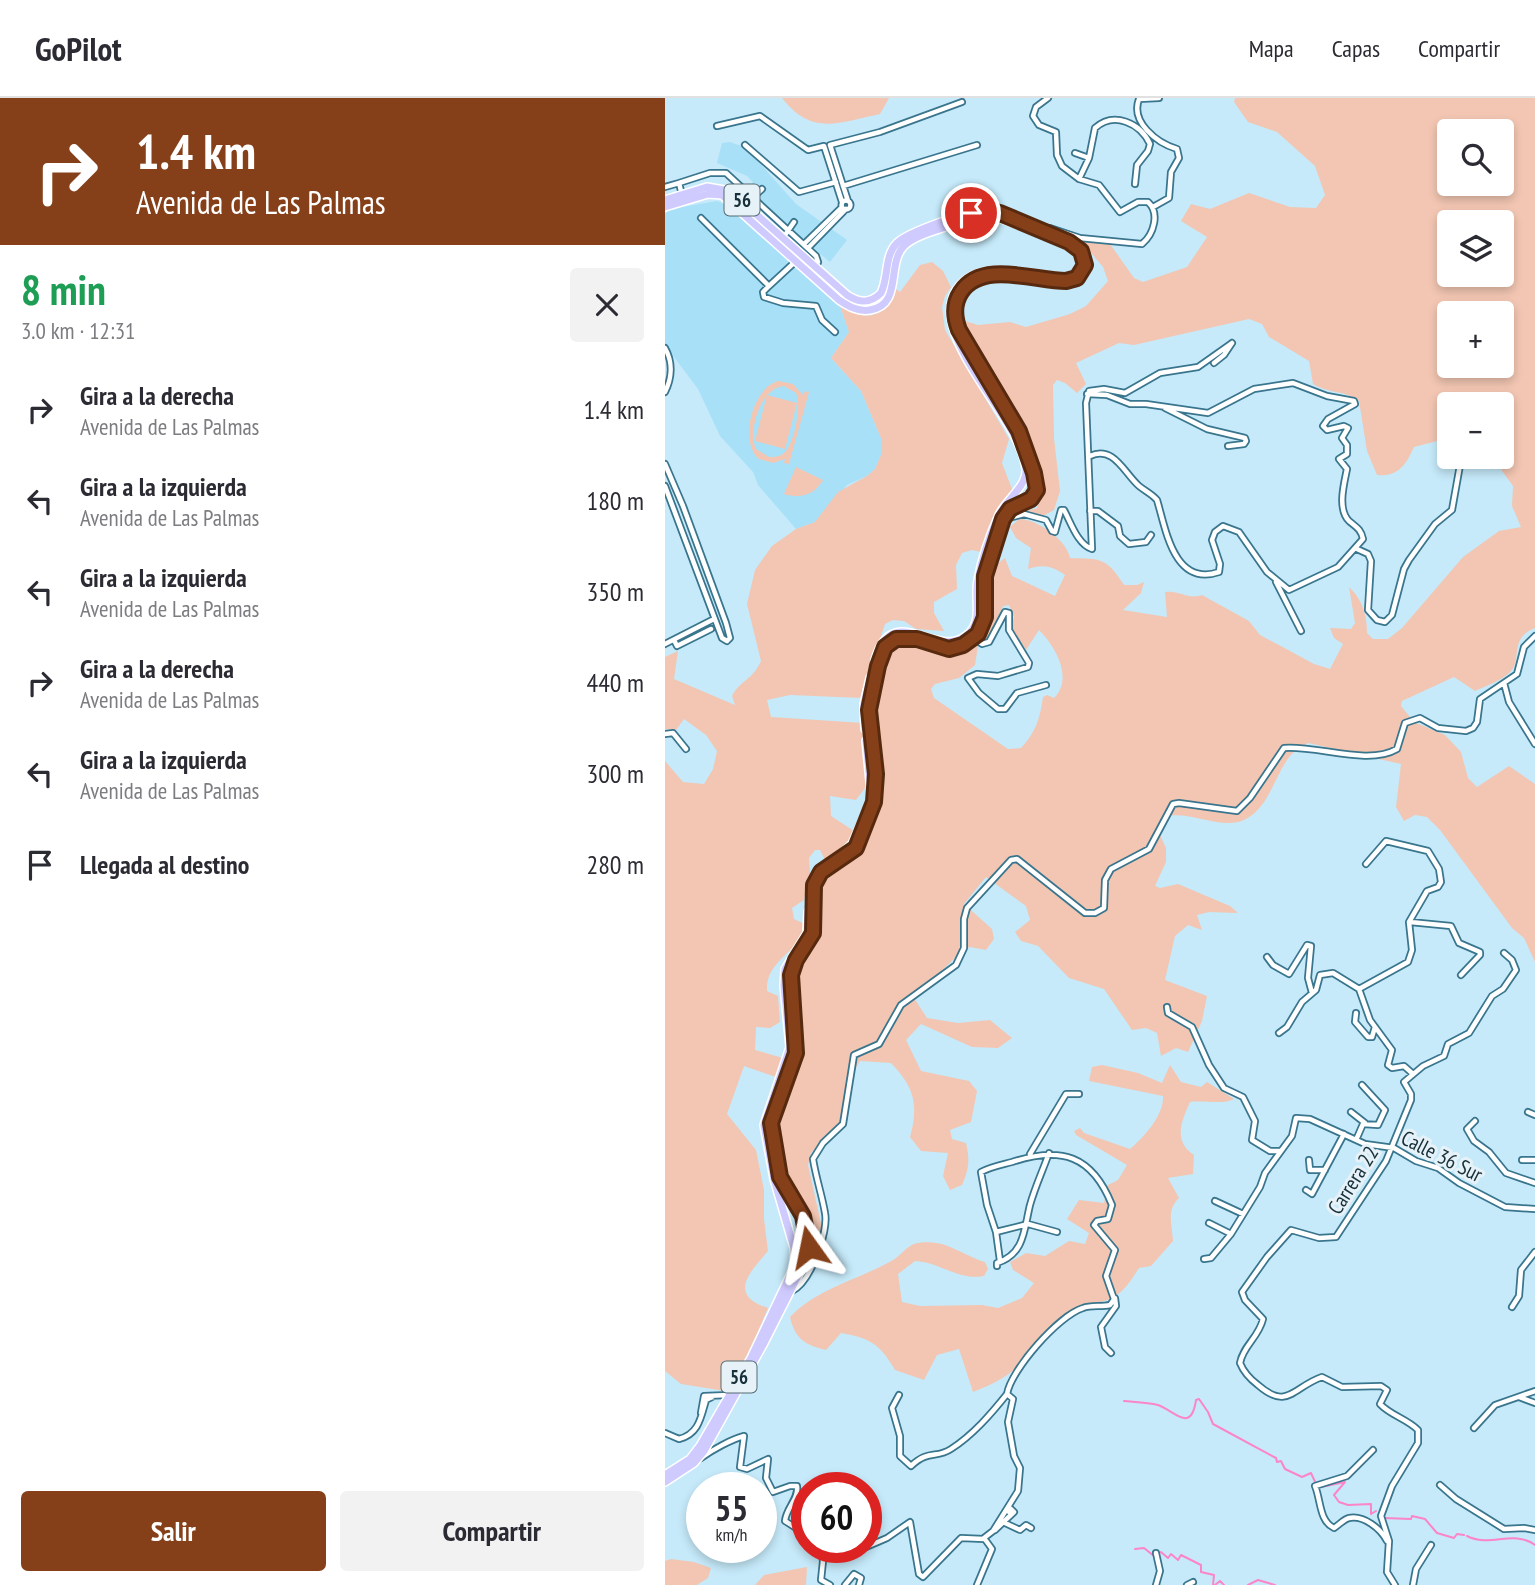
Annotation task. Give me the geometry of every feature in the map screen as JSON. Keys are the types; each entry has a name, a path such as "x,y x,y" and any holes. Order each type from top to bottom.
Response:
{"main road":[{"name":"56","path":"665,200 707,187 719,187 735,194 851,298 866,302 881,293 891,251 907,236 984,210 1000,213 1075,244 1081,251 1085,265 1080,275 1066,281 1002,275 982,276 962,290 955,314 959,330 1019,431 1036,481"},
{"name":"56","path":"665,207 708,194 722,195 845,304 866,310 879,306 889,297 897,259 904,246 967,219 985,216 1000,219 1076,251 1080,264 1073,275 1065,277 985,271 964,281 953,295 949,307 954,333 1013,433 1026,467 1025,480 1000,513 986,550 978,579 977,616 971,631 961,639 946,643 915,633 899,632 883,640 877,652 864,704 871,784 867,810 852,845 818,869 811,878 807,933 785,969 790,1047 764,1125 794,1248 795,1265 729,1395 695,1454 665,1475"},
{"path":"794,1248 801,1250 809,1247 807,1227 780,1177 770,1126 796,1049 791,975 796,960 813,933 812,895 815,880 821,872 856,848 872,809 876,782 869,710 881,656 890,642 903,637 949,649 963,645 973,638 983,622 984,585 996,539 1007,512 1034,496 1036,481 1025,480"},
{"path":"1014,492 1017,500 1023,503"},
{"path":"783,1210 789,1205 797,1206"},
{"name":"56","path":"665,1482 698,1459 804,1269 809,1247"}],"street":[{"path":"1048,98 1036,107 1033,116 1039,125 1056,132 1058,161 1076,178 1099,185 1120,212 1143,201 1153,207"},
{"path":"1153,207 1170,198 1171,173 1179,158 1177,149 1168,147 1140,124 1137,103 1139,99 1159,98"},
{"path":"806,246 845,205 843,186 830,145 880,132 962,102"},
{"path":"717,126 760,116 808,150 824,146 845,205"},
{"path":"1076,178 1086,166 1098,125 1114,120 1135,125 1150,144 1137,165 1135,184"},
{"path":"745,145 799,192 836,182"},
{"path":"843,186 977,145"},
{"path":"1075,153 1089,158"},
{"path":"665,187 721,172 735,179 818,260 814,264 807,261"},
{"path":"679,183 681,195"},
{"path":"750,208 748,202 762,188"},
{"path":"1042,230 1044,226 1080,238 1142,244 1146,242 1154,225 1153,207"},
{"path":"701,218 769,286"},
{"path":"778,234 787,229 793,221"},
{"path":"785,241 787,229"},
{"path":"796,260 763,292 764,297 783,303 816,306 822,320 835,332"},
{"path":"1087,394 1095,389 1125,393 1160,373 1198,368 1233,344 1213,363"},
{"path":"665,348 671,369 665,392"},
{"path":"1087,394 1107,395 1130,404 1208,413 1254,389 1284,383 1300,384 1327,396 1354,401 1355,404 1328,419 1323,426 1327,430 1345,426 1348,428 1342,438 1347,446 1347,454 1339,459 1347,469 1343,500 1346,514 1363,536 1357,549 1334,570 1289,590 1261,565 1244,537 1223,526 1212,537 1220,564 1219,572 1208,575 1189,569 1178,560 1170,547 1157,500 1135,482 1125,467 1102,452 1090,456"},
{"path":"996,539 1009,518 1017,514 1046,520 1050,523 1050,529 1055,532 1061,510 1064,510 1075,532 1091,549 1087,394"},
{"path":"1164,407 1167,411 1207,429 1247,441 1244,444 1228,446"},
{"path":"665,464 726,623 730,638 728,640 722,638 665,486"},
{"path":"1357,549 1368,554 1371,561 1368,610 1377,620 1389,620 1404,569 1435,524 1453,510 1459,469"},
{"path":"1090,511 1098,511 1118,526 1120,536 1129,544 1146,542 1151,535"},
{"path":"1274,579 1301,631"},
{"path":"973,638 982,644 989,642 1005,612 1009,613 1009,630 1028,667 996,676 977,674 968,678 975,689 997,709 1005,709 1017,692 1046,685"},
{"path":"665,644 714,618"},
{"path":"674,640 677,646 711,632 708,622"},
{"path":"790,1291 799,1288 806,1279 825,1227 825,1213 813,1159 823,1143 843,1124 854,1055 879,1044 901,1005 956,965 964,948 964,919 967,908 1011,860 1017,859 1085,913 1095,913 1104,908 1105,880 1111,869 1149,849 1173,804 1237,811 1250,798 1284,748 1309,747 1342,754 1389,753 1400,744 1405,723 1416,718 1438,728 1466,731 1473,728 1477,722 1480,699 1517,674 1524,647 1535,636"},
{"path":"1504,683 1509,702 1535,744"},
{"path":"665,734 673,733 686,749"},
{"path":"1359,989 1408,962 1412,950 1409,922 1427,891 1438,887 1441,882 1439,869 1428,851 1386,841 1366,863"},
{"path":"1409,922 1434,922 1451,926 1459,943 1480,952 1480,956 1461,975"},
{"path":"1267,957 1271,964 1289,974 1307,946 1311,946 1308,978 1313,993"},
{"path":"1279,1033 1287,1027 1302,1002 1317,988 1319,976 1329,973 1359,989 1368,1017 1392,1050 1388,1065 1392,1068 1404,1066 1413,1074 1444,1056 1452,1041 1469,1033 1492,996 1503,989 1516,970 1512,960 1504,953"},
{"path":"1167,1007 1168,1013 1192,1027 1209,1065 1224,1088 1243,1097 1255,1121 1252,1140 1270,1151 1281,1151"},
{"path":"1356,1013 1355,1023 1368,1037 1372,1037 1375,1027"},
{"name":"Carrera 22","path":"1389,1545 1381,1516 1392,1486 1413,1452 1420,1433 1406,1420 1383,1408 1380,1404 1386,1393 1385,1387 1357,1385 1347,1388 1322,1377 1286,1397 1271,1396 1243,1370 1240,1360 1258,1334 1262,1320 1245,1300 1242,1292 1291,1230 1319,1238 1336,1237 1386,1161 1411,1100 1411,1094 1404,1084 1413,1074"},
{"path":"1351,1112 1365,1123 1378,1125 1385,1110 1362,1085"},
{"path":"1030,1155 1066,1094 1079,1094"},
{"path":"1528,1112 1535,1115"},
{"name":"Calle 36 Sur","path":"1281,1151 1292,1136 1296,1118 1310,1119 1356,1140 1392,1147 1416,1161 1438,1168 1459,1184 1499,1204 1535,1209"},
{"path":"1475,1121 1467,1129 1473,1141 1489,1152 1506,1173 1535,1183"},
{"path":"1356,1140 1365,1123"},
{"path":"1307,1191 1311,1194 1344,1134"},
{"path":"1204,1259 1211,1258 1231,1234 1260,1187 1265,1172 1281,1151"},
{"path":"1049,1153 1030,1205 1028,1224 1016,1251 999,1264 996,1232 987,1205 981,1172 1030,1155 1049,1153 1082,1163 1104,1185 1112,1205 1108,1219 1097,1221 1094,1225 1115,1250 1106,1276 1114,1299 1117,1300 1116,1306 1101,1327 1105,1347 1111,1353"},
{"path":"1309,1160 1310,1170 1326,1170"},
{"path":"1522,1160 1535,1160"},
{"path":"1215,1201 1243,1214"},
{"path":"1209,1223 1231,1234"},
{"path":"996,1232 1028,1224 1057,1232"},
{"path":"1512,1307 1519,1296 1521,1270 1535,1252"},
{"path":"898,1395 892,1408 900,1436 900,1455 911,1466 920,1457 948,1451 979,1426 1007,1394 1010,1381 1048,1334 1076,1312 1110,1305 1114,1299"},
{"path":"1473,1428 1495,1405 1518,1397 1535,1392 1535,1403 1518,1397"},
{"path":"993,1531 1018,1491 1019,1483 1020,1468 1014,1456 1008,1422 1013,1399 1007,1394"},
{"path":"665,1433 675,1438 683,1438 694,1430 702,1418 702,1398 729,1395"},
{"path":"713,1397 719,1412"},
{"path":"698,1459 714,1447 727,1445 742,1435 744,1442 740,1467 747,1469 768,1459 766,1478 773,1492 791,1486"},
{"path":"1373,1450 1347,1476 1315,1485 1324,1519 1329,1525 1334,1528 1347,1518 1362,1519 1381,1531 1389,1545 1387,1572 1395,1585"},
{"path":"1440,1485 1456,1499 1504,1529 1535,1530"},
{"path":"791,1506 786,1515 788,1525 791,1527"},
{"path":"882,1540 910,1522 919,1574 923,1577 961,1538 983,1539 1005,1523 1010,1513"},
{"path":"1005,1523 1020,1530 1026,1525 1031,1528"},
{"path":"977,1585 992,1549 983,1539"},
{"path":"1413,1585 1416,1570 1431,1545"},
{"path":"1156,1553 1160,1571 1156,1585"},
{"path":"823,1563 821,1580 830,1585"},
{"path":"845,1585 854,1574 861,1578 859,1585"},
{"path":"1187,1585 1193,1582"}],"shaded area":[{"path":"782,98 889,98 880,114 826,124 804,118"},
{"path":"1235,98 1535,98 1535,628 1522,637 1514,666 1499,680 1475,691 1454,677 1402,701 1401,706 1414,722 1445,735 1461,752 1468,778 1477,787 1509,766 1535,784 1535,962 1524,938 1512,928 1440,830 1427,817 1415,815 1404,821 1396,807 1401,764 1308,743 1297,749 1288,759 1262,805 1246,819 1226,823 1174,815 1164,817 1160,835 1166,848 1166,862 1155,886 1160,888 1178,884 1230,906 1238,913 1209,912 1197,915 1202,930 1188,925 1175,936 1165,980 1207,996 1202,1021 1188,1052 1176,1048 1161,1056 1157,1033 1146,1028 1132,1030 1104,989 1069,978 1038,946 1021,941 1015,932 1030,920 1026,906 986,877 964,904 992,929 994,939 986,950 970,947 963,950 914,998 927,1018 958,1023 990,1020 1012,1038 998,1048 972,1047 921,1024 906,1040 921,1071 969,1081 977,1091 971,1122 950,1130 952,1139 966,1143 968,1164 962,1185 950,1190 943,1176 948,1153 921,1151 910,1137 914,1105 909,1088 899,1072 891,1063 860,1061 854,1071 838,1126 811,1153 808,1165 822,1228 814,1253 812,1223 787,1183 775,1129 778,1109 799,1055 794,974 815,941 819,929 816,889 819,882 822,877 851,858 866,837 880,781 873,718 879,678 891,648 904,640 944,652 961,650 971,645 978,646 975,665 959,678 935,684 931,689 934,698 1008,749 1021,748 1037,724 1043,697 1047,695 1054,698 1060,690 1060,662 1039,630 1026,650 1011,627 1014,617 1009,605 1003,606 990,636 981,642 988,620 988,586 996,566 1005,558 1012,576 1055,596 1065,575 1047,567 1028,569 1031,548 1016,538 1010,527 1019,519 1034,523 1050,532 1063,544 1070,558 1102,561 1124,585 1144,582 1141,593 1123,610 1167,617 1165,592 1202,595 1249,621 1260,635 1314,664 1330,669 1343,644 1334,638 1330,628 1351,629 1355,623 1349,587 1363,608 1367,633 1373,639 1388,639 1402,628 1463,557 1499,531 1521,527 1512,506 1513,486 1501,469 1514,469 1514,392 1437,392 1437,441 1414,447 1408,459 1396,472 1377,475 1367,451 1359,401 1349,395 1313,384 1309,361 1269,337 1262,324 1249,319 1134,345 1119,343 1076,363 1086,384 1077,393 1057,380 1053,385 1054,438 1060,491 1054,510 1043,516 1027,511 1037,508 1041,489 1038,467 1019,420 968,337 962,320 978,325 1010,322 1026,327 1070,314 1086,306 1108,281 1103,267 1082,242 1110,244 1134,278 1143,282 1187,267 1207,237 1181,221 1191,204 1210,209 1249,193 1290,207 1316,208 1325,195 1315,166 1277,132 1248,122 1234,102"},
{"path":"730,142 741,146 756,159 796,204 847,240 830,262 786,226 748,189 753,182 747,176 717,163 722,143"},
{"path":"717,201 728,206 839,303 849,332 831,358 861,391 881,438 881,455 875,469 867,476 847,485 815,522 796,529 758,485 753,472 720,436 698,389 665,345 665,214 670,209"},
{"path":"932,262 943,271 951,287 942,307 945,330 1009,439 1002,463 1012,489 993,518 981,552 972,550 962,553 956,565 957,589 934,602 934,613 944,631 916,629 904,621 893,620 885,624 861,698 790,695 767,700 771,717 864,723 868,784 856,800 830,796 831,816 854,831 844,849 825,860 820,850 815,850 809,858 810,873 804,900 792,908 794,919 807,925 797,943 776,964 768,981 767,991 778,996 780,1022 770,1028 756,1027 755,1050 783,1058 776,1077 744,1066 727,1114 756,1150 764,1190 768,1251 749,1275 745,1290 755,1303 768,1308 748,1355 725,1391 681,1384 665,1371 665,761 683,782 704,784 713,769 717,751 706,735 684,719 676,730 665,729 665,657 678,651 674,679 735,705 732,696 754,673 761,661 747,604 755,570 772,546 796,529 815,522 838,492 875,469 881,455 881,438 861,391 831,358 849,332 839,303 857,313 878,313 896,289 900,292 920,265"},
{"path":"779,381 793,384 803,395 805,391 809,392 789,464 784,463 785,459 773,463 759,459 750,440 751,416 762,393","holes":["784,386 796,393 798,415 791,441 783,454 769,457 756,449 754,441 753,432 758,412 776,388"]},
{"path":"767,395 797,403 785,449 755,441"},
{"path":"796,467 823,480 807,494 784,494"},
{"path":"1102,1065 1138,1073 1162,1083 1170,1065 1181,1082 1201,1087 1207,1082 1234,1099 1224,1102 1190,1102 1181,1137 1187,1150 1194,1155 1193,1174 1168,1178 1179,1198 1171,1213 1173,1241 1151,1266 1139,1268 1125,1288 1110,1299 1080,1306 1064,1315 1050,1327 1016,1368 1001,1379 973,1392 959,1349 937,1355 924,1380 895,1370 879,1348 860,1337 841,1333 826,1350 812,1346 798,1336 790,1317 801,1307 825,1292 893,1260 914,1244 931,1242 946,1245 985,1262 988,1269 984,1276 975,1277 915,1261 898,1274 902,1302 920,1306 982,1305 998,1308 1022,1298 1034,1283 1013,1270 1010,1262 1026,1253 1045,1256 1069,1241 1085,1244 1089,1233 1067,1219 1079,1200 1104,1203 1108,1185 1118,1180 1127,1165 1076,1135 1074,1131 1080,1128 1084,1133 1130,1149 1152,1125 1160,1111 1163,1096 1089,1081 1092,1067"},
{"path":"665,1561 686,1561 711,1568 708,1578 697,1585 665,1585"},
{"path":"807,1567 806,1585 755,1585 764,1575"}],"waterway":[{"path":"1124,1401 1158,1405 1181,1418 1186,1418 1190,1416 1196,1400 1199,1399 1213,1424 1276,1458 1277,1462 1281,1461 1285,1469 1302,1477 1311,1473 1316,1484"},
{"path":"1321,1487 1345,1482 1334,1495 1339,1502 1348,1505 1371,1504 1371,1514 1376,1511"},
{"path":"1384,1518 1411,1519 1412,1516 1425,1519 1437,1533 1454,1538 1457,1534 1464,1535"},
{"path":"1467,1536 1484,1540 1518,1539 1535,1545"},
{"path":"1135,1549 1144,1548 1154,1556 1161,1552 1168,1558 1171,1554 1178,1560 1181,1555 1201,1565 1201,1572 1214,1575 1213,1585"},
{"path":"1248,1585 1258,1580 1275,1585"},
{"path":"1215,1585 1220,1581 1224,1585"}],"route":[{"path":"809,1247 803,1216 780,1177 771,1123 796,1053 791,975 793,965 813,933 812,895 815,880 821,872 849,856 856,848 862,839 874,802 876,774 869,710 881,656 890,642 903,637 949,649 963,645 978,634 985,617 985,576 1003,519 1013,506 1028,501 1037,490 1019,431 959,330 955,319 957,299 969,283 982,276 1002,275 1066,281 1077,278 1085,265 1084,257 1075,244 993,211 971,213"}]}
